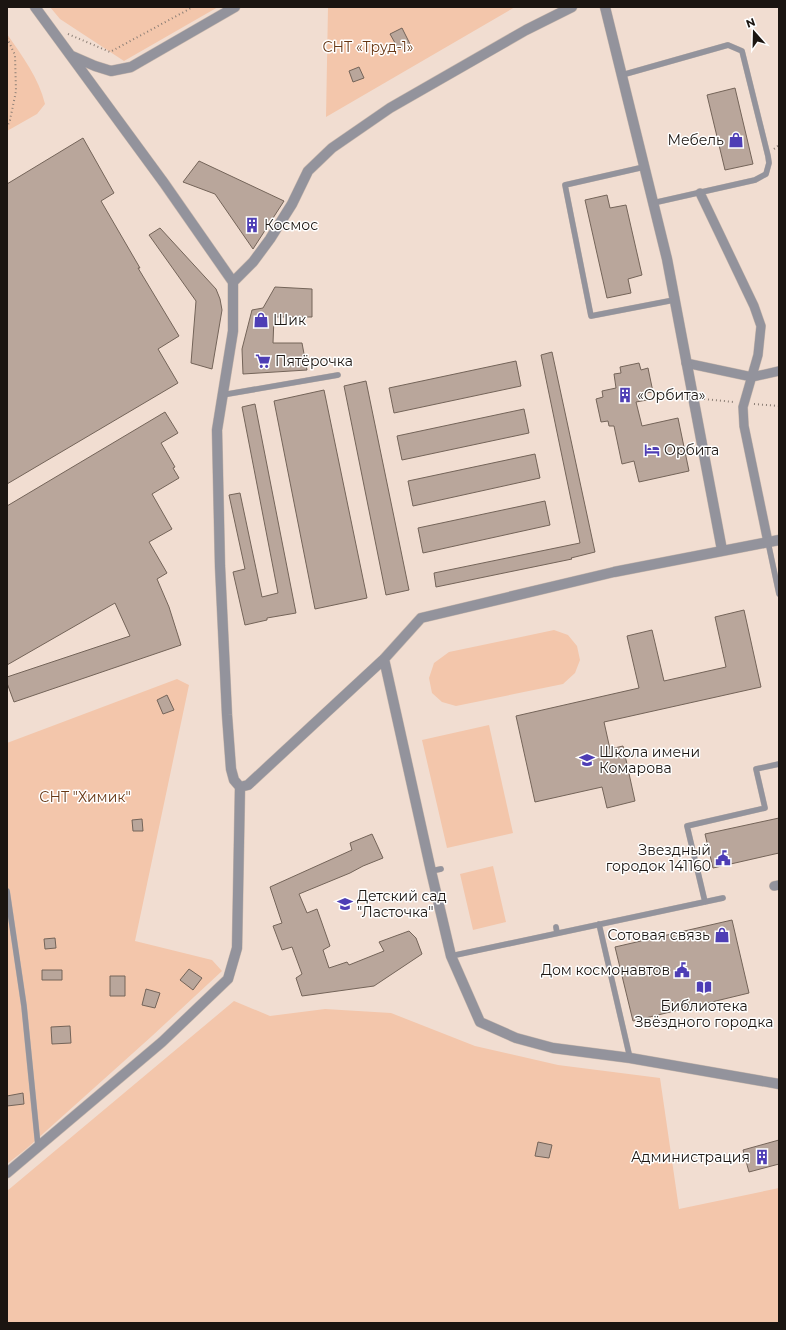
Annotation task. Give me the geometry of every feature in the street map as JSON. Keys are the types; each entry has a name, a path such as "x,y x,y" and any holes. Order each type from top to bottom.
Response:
{"street":[{"path":"7,1173 162,1042 228,979 237,948 240,787 234,780 231,769 220,566 218,430 222,395 233,331 233,282 164,183 35,7"},
{"path":"72,56 111,71 131,67 235,7"},
{"path":"233,282 253,262 270,239 292,204 308,171 332,148 397,104 519,34 572,7"},
{"path":"605,7 667,259 722,550"},
{"path":"700,193 754,306 761,326 758,355 744,407 744,426 768,542"},
{"path":"686,363 752,377 779,371"},
{"path":"240,787 248,785 384,659 421,618 614,572 779,540"},
{"path":"384,659 436,870 452,956 480,1022 516,1038 553,1048 630,1058 779,1084"}],"lane":[{"path":"622,75 728,45 742,51 769,163 766,174 755,180 653,203"},
{"path":"644,167 565,184 591,316 674,300"},
{"path":"222,395 338,375"},
{"path":"768,542 779,594"},
{"path":"705,902 687,826 765,808 756,769 779,764"},
{"path":"7,891 24,1006 38,1146"},
{"path":"452,956 723,898"},
{"path":"598,924 630,1058"},
{"path":"556,927 557,933"}],"path":[{"path":"49,25 110,52 193,7"},
{"path":"7,38 15,55 16,91 10,120 7,127"}],"green space":[{"path":"50,7 218,7 124,61 60,19"},
{"name":"СНТ «Труд-1»","path":"328,7 515,7 326,117"},
{"path":"7,34 39,85 45,104 37,114 7,131"},
{"path":"554,630 568,635 577,646 580,660 575,673 563,684 456,706 442,702 432,693 429,678 434,663 449,652"},
{"name":"СНТ \"Химик\"","path":"177,679 189,685 135,941 212,960 222,971 152,1036 26,1149 7,1164 7,743"},
{"path":"489,725 513,833 447,848 422,740"},
{"path":"493,866 506,922 473,930 460,874"},
{"path":"234,1001 270,1016 325,1009 391,1013 475,1046 558,1065 660,1078 679,1209 779,1188 779,1323 7,1323 7,1191"}],"building":[{"path":"402,28 410,44 399,50 390,34"},
{"path":"359,67 364,78 353,82 349,71"},
{"path":"735,88 753,164 725,170 707,95"},
{"path":"83,138 114,193 101,201 140,268 138,268 179,336 158,349 178,383 7,484 7,184"},
{"name":"Космос","path":"199,161 284,201 253,249 215,194 183,182"},
{"path":"607,195 610,208 626,205 642,275 628,279 631,293 607,298 585,200"},
{"path":"160,228 216,289 220,299 222,310 212,369 191,363 196,301 149,235"},
{"path":"275,287 312,289 312,317 274,317 273,343 302,343 307,370 243,374 242,349 252,310 263,308"},
{"path":"552,352 595,552 571,558 572,559 436,587 434,573 580,543 541,355"},
{"path":"516,361 521,386 394,413 389,388"},
{"path":"639,363 641,370 648,368 653,392 646,393 647,400 636,402 642,426 678,418 689,471 639,482 634,461 622,464 614,426 609,426 608,421 601,422 596,399 603,397 602,391 616,388 614,374 621,373 620,367"},
{"path":"366,381 409,590 386,595 344,386"},
{"path":"324,390 367,598 315,609 274,401"},
{"path":"255,404 296,613 267,618 267,620 245,625 233,572 245,569 229,495 240,493 262,597 278,593 242,407"},
{"path":"524,409 529,433 402,460 397,436"},
{"path":"165,412 178,433 161,443 175,467 173,468 179,478 152,494 172,529 149,542 167,573 157,579 169,607 181,645 14,702 7,683 7,677 130,636 115,603 7,665 7,506"},
{"path":"535,454 540,478 413,506 408,481"},
{"path":"545,501 550,525 423,553 418,528"},
{"path":"744,610 761,687 604,722 610,749 623,746 635,801 607,808 602,787 535,802 516,716 639,688 627,636 652,630 664,681 726,667 715,617"},
{"path":"167,695 174,710 163,714 157,700"},
{"path":"779,818 779,853 713,868 705,834"},
{"path":"142,819 143,831 133,831 132,820"},
{"path":"372,834 383,858 299,894 307,913 317,909 330,946 323,950 329,968 347,962 349,965 384,951 379,942 409,931 416,938 422,954 374,986 302,996 296,978 302,974 292,947 282,950 273,926 282,923 270,887 352,850 350,843"},
{"name":"Дом космонавтов","path":"732,920 749,993 633,1021 615,947"},
{"path":"55,938 56,948 45,949 44,939"},
{"path":"189,969 202,978 193,990 180,980"},
{"path":"42,970 62,970 62,980 42,980"},
{"path":"110,976 125,976 125,996 110,996"},
{"path":"146,989 160,993 155,1008 142,1005"},
{"path":"70,1026 71,1043 52,1044 51,1027"},
{"path":"23,1093 24,1104 7,1106 7,1096"},
{"name":"Администрация","path":"779,1140 779,1164 749,1172 743,1150"},
{"path":"538,1142 552,1145 549,1158 535,1156"}],"place":[{"name":"Мебель","path":"736,140"},
{"name":"Космос","path":"252,225"},
{"name":"Шик","path":"261,320"},
{"name":"Пятёрочка","path":"263,361"},
{"name":"«Орбита»","path":"625,395"},
{"name":"Орбита","path":"652,450"},
{"name":"Школа имени Комарова","path":"587,760"},
{"name":"Звездный городок 141160","path":"723,858"},
{"name":"Детский сад \"Ласточка\"","path":"345,904"},
{"name":"Сотовая связь","path":"722,935"},
{"name":"Дом космонавтов","path":"682,970"},
{"name":"Библиотека Звёздного городка","path":"704,987"},
{"name":"Администрация","path":"762,1157"}]}
